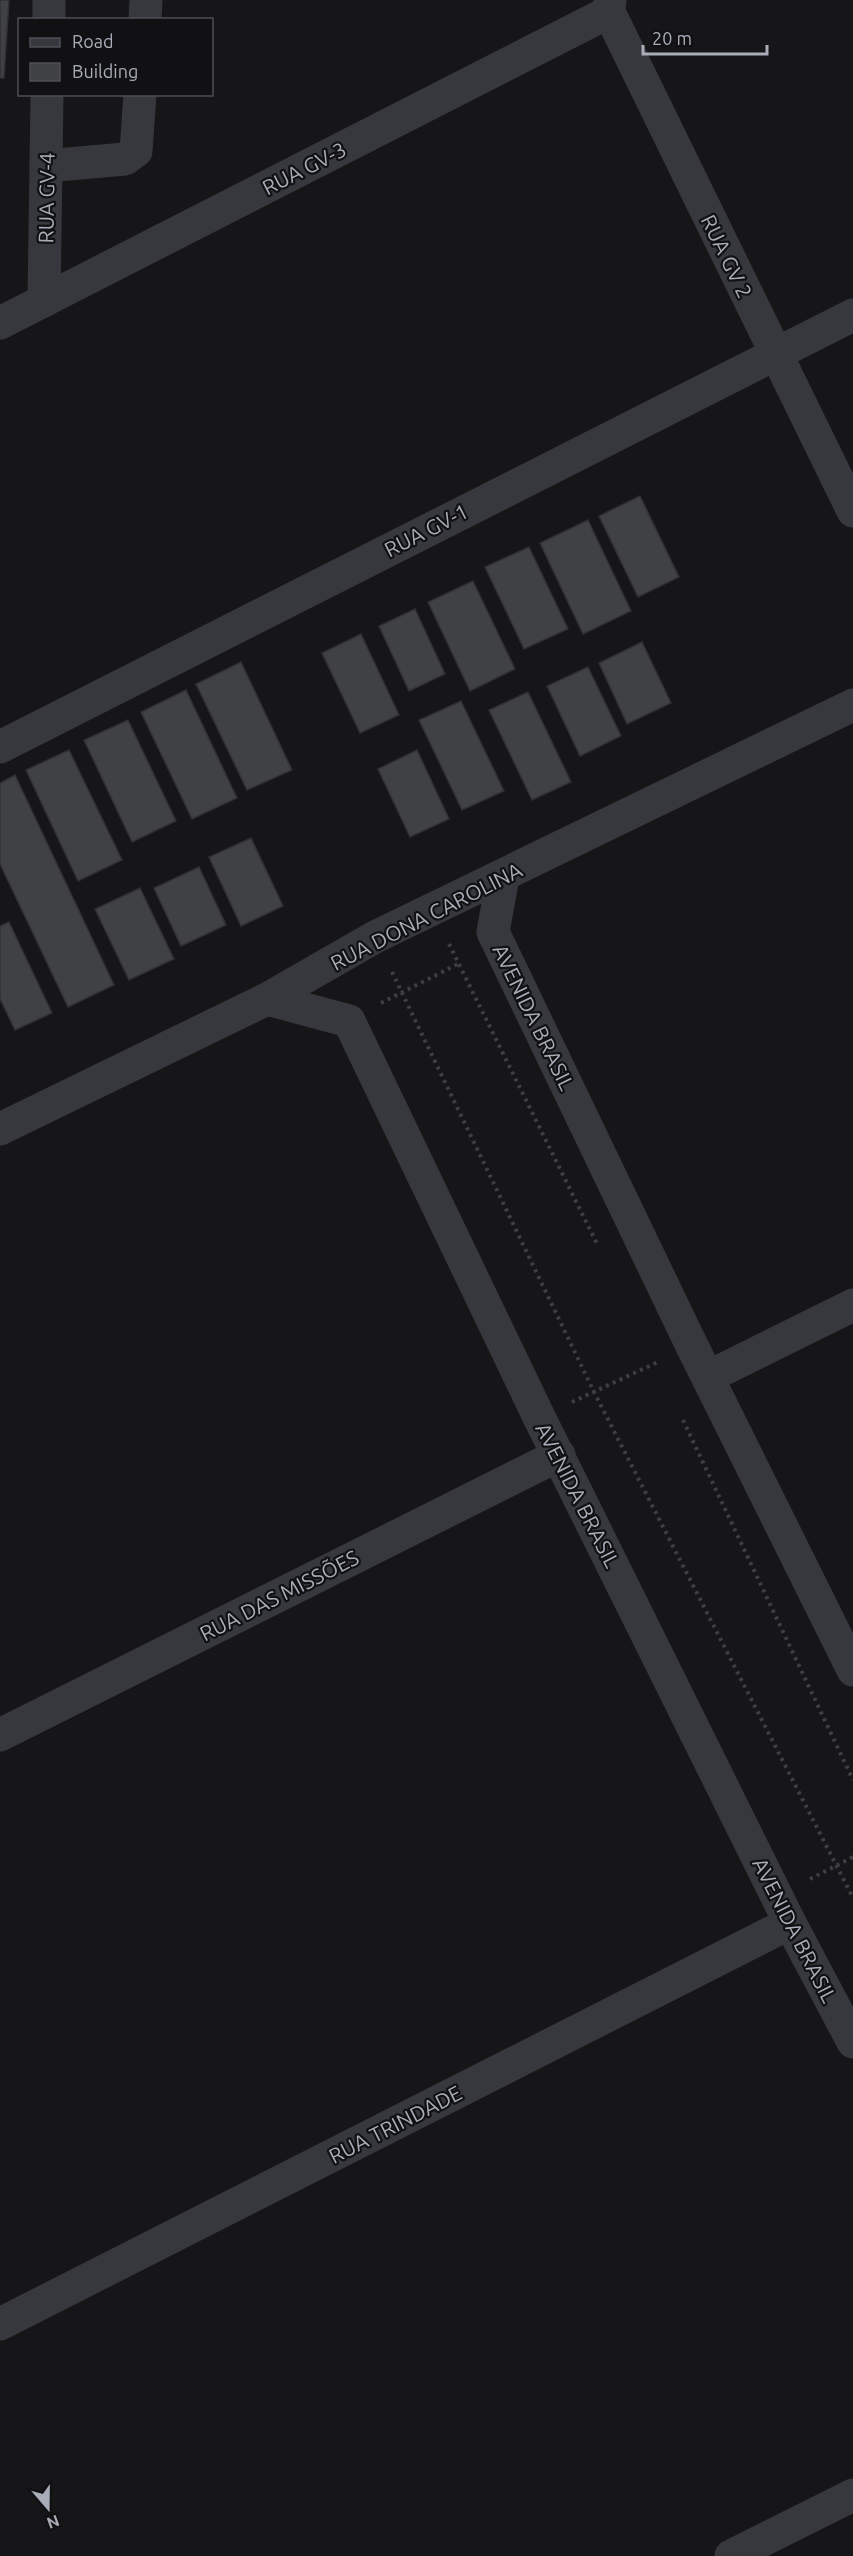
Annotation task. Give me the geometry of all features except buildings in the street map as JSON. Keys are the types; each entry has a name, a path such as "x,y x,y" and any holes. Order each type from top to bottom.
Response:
{"street":[{"path":"49,0 49,18"},
{"path":"145,18 146,0"},
{"name":"RUA GV-3","path":"0,323 609,6"},
{"name":"RUA GV 2","path":"609,6 853,511"},
{"name":"RUA GV-4","path":"44,301 47,96"},
{"path":"46,165 125,159 136,151 140,96"},
{"name":"RUA GV-1","path":"0,747 853,315"},
{"name":"RUA DONA CAROLINA","path":"0,1129 267,999 375,937 503,877 853,705"},
{"name":"AVENIDA BRASIL","path":"503,877 493,932 499,946 853,1670"},
{"path":"267,999 349,1021"},
{"name":"AVENIDA BRASIL","path":"349,1021 539,1417 784,1910 853,2042"},
{"path":"708,1377 853,1305"},
{"name":"RUA DAS MISSÕES","path":"0,1735 559,1455"},
{"name":"RUA TRINDADE","path":"0,2324 784,1910"},
{"path":"731,2556 853,2495"}],"path":[{"path":"432,909 598,1247"},
{"path":"375,937 594,1392 853,1898"},
{"path":"349,1021 401,992 499,946"},
{"path":"539,1417 693,1346"},
{"path":"650,1352 660,1374"},
{"path":"681,1416 853,1780"},
{"path":"784,1910 837,1864 853,1857"}]}
